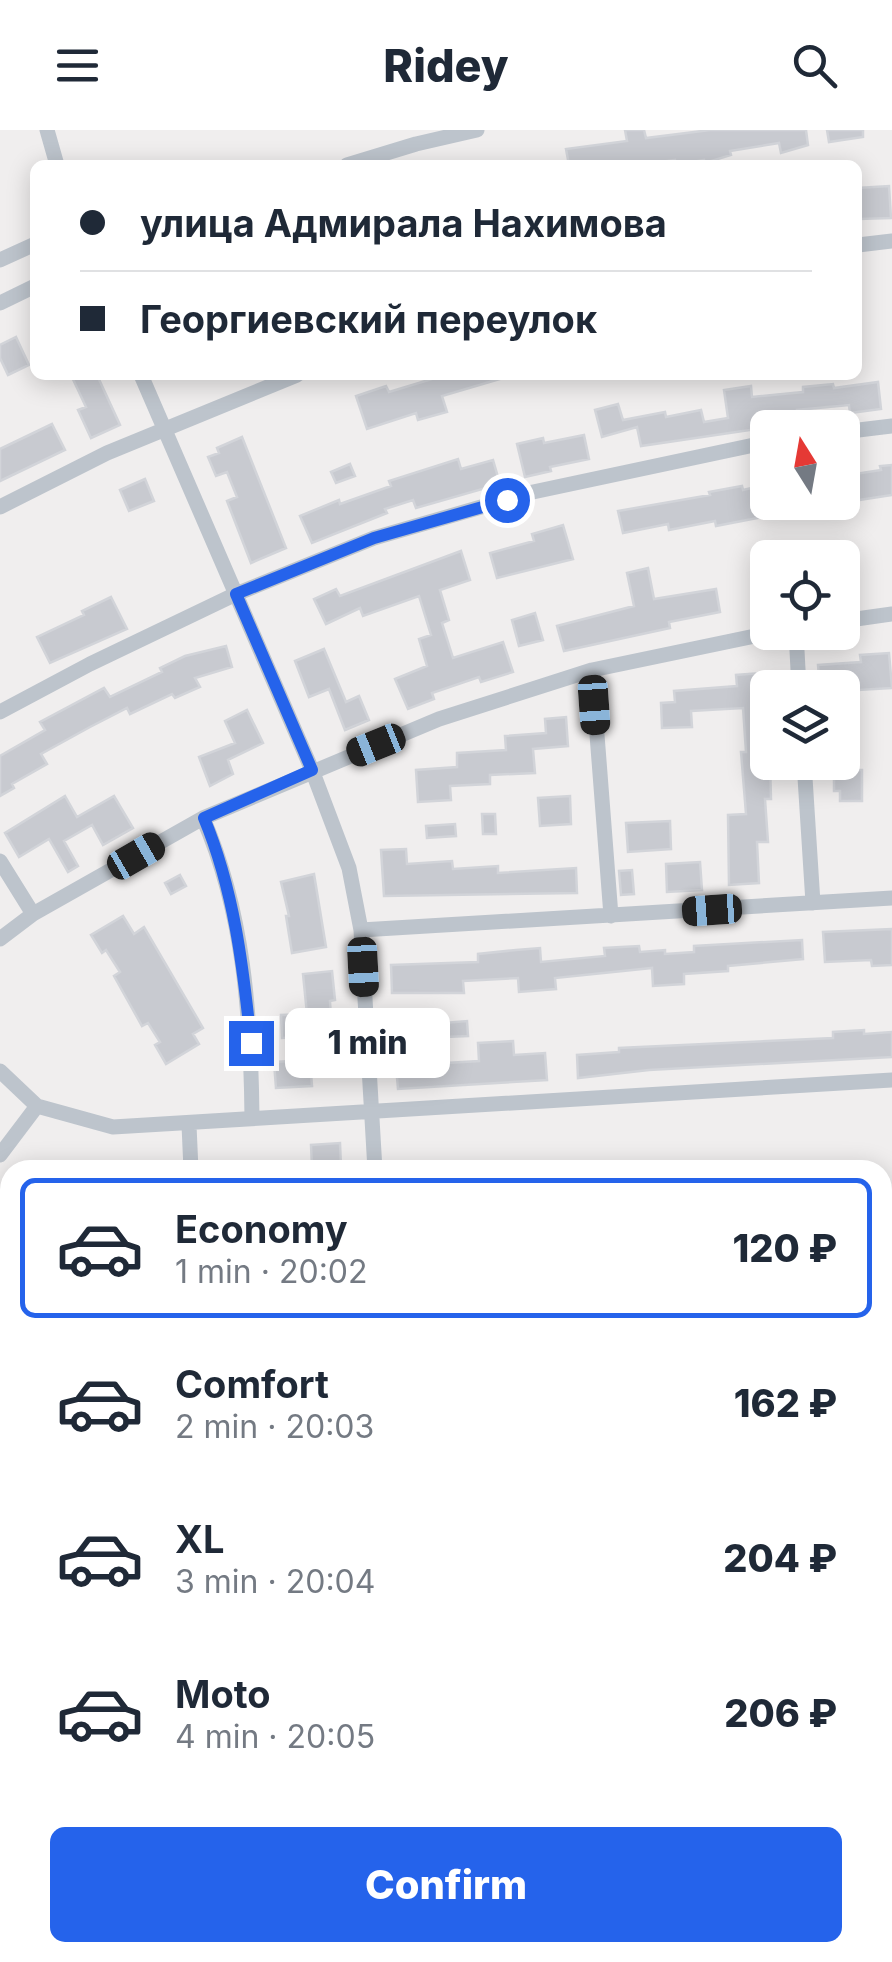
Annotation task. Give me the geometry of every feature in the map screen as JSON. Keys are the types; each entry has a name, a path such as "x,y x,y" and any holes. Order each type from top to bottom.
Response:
{"street":[{"path":"47,130 55,160"},
{"path":"363,160 477,130"},
{"path":"862,245 892,241"},
{"path":"0,260 30,246"},
{"path":"0,303 30,288"},
{"path":"142,380 312,770 348,868 361,930 374,1160"},
{"path":"0,507 163,429 285,380"},
{"path":"860,430 892,426"},
{"path":"0,712 236,594 374,538 517,496 750,445"},
{"path":"860,619 892,614"},
{"path":"0,939 34,914 204,818 312,770 440,719 592,670 750,637"},
{"path":"592,670 610,916"},
{"path":"805,780 813,903"},
{"path":"204,818 228,889 244,972 251,1043 252,1118"},
{"path":"0,861 34,914"},
{"path":"361,930 892,898"},
{"path":"0,1071 37,1106 112,1127 892,1080"},
{"path":"0,1155 37,1106"},
{"path":"189,1124 191,1160"}],"building":[{"path":"625,130 644,130 646,138 710,130 806,130 808,145 781,153 779,143 730,151 731,155 715,160 568,160 566,149 627,141"},
{"path":"827,130 863,130 863,137 829,142"},
{"path":"889,186 891,218 862,219 862,188"},
{"path":"16,337 29,365 8,375 0,358 0,345"},
{"path":"73,380 99,380 120,425 91,438 78,410 86,407"},
{"path":"429,380 496,380 442,396 447,412 418,420 416,413 367,429 356,396 386,386 389,392"},
{"path":"878,382 881,409 860,412 850,410 849,405 750,410 750,430 641,446 637,427 602,437 595,410 618,404 623,420 701,410 704,422 728,418 724,390 751,386 752,397 803,392 803,387 833,384 834,388"},
{"path":"52,424 65,450 0,481 0,449"},
{"path":"584,435 589,459 525,477 517,444"},
{"path":"242,437 286,548 251,563 227,501 237,497 227,472 216,476 208,457 219,453 217,448"},
{"path":"458,459 461,469 493,460 500,484 416,508 413,500 312,543 300,516"},
{"path":"350,464 355,476 336,483 331,472"},
{"path":"892,465 892,495 860,500 860,473 881,470 880,466"},
{"path":"145,479 154,501 129,511 120,490"},
{"path":"742,486 743,490 750,488 750,519 669,530 668,524 623,533 618,511"},
{"path":"563,525 573,559 497,578 490,553 534,541 532,534"},
{"path":"461,551 470,580 440,590 449,620 442,623 453,658 503,642 513,672 481,682 479,677 432,693 434,699 408,709 395,679 427,666 419,639 431,635 419,596 363,616 360,608 326,624 314,599 336,589 340,596"},
{"path":"648,568 654,599 716,589 720,612 669,622 670,628 564,651 557,626 634,606 627,573"},
{"path":"111,597 127,629 50,663 37,637"},
{"path":"535,613 543,640 519,646 512,620"},
{"path":"226,646 232,667 195,678 200,687 175,698 172,694 130,714 127,708 41,754 47,764 12,784 14,788 0,796 0,756 45,730 40,722 104,688 110,697 162,672 160,668 185,656"},
{"path":"324,649 346,702 359,696 369,720 345,730 329,689 309,697 295,661"},
{"path":"889,653 892,688 860,690 860,670 818,670 818,665 861,662 860,655"},
{"path":"750,674 750,780 770,780 771,799 765,799 768,842 757,842 759,883 729,885 728,815 746,814 741,752 746,752 743,708 691,711 692,727 662,728 661,703 675,702 674,691 737,686 736,675"},
{"path":"247,710 263,743 228,760 233,774 210,786 199,757 235,743 225,721"},
{"path":"566,717 568,746 533,749 535,773 490,775 490,784 450,786 451,800 418,802 416,770 457,767 457,753 506,750 505,736 546,733 545,719"},
{"path":"862,770 862,801 840,801 840,791 834,791 834,780 860,780"},
{"path":"65,796 77,817 114,796 133,828 103,845 92,825 64,841 78,866 68,872 49,839 19,857 5,833"},
{"path":"570,796 571,824 540,826 538,798"},
{"path":"482,814 495,814 496,834 483,834"},
{"path":"670,821 671,849 628,852 626,823"},
{"path":"455,824 456,836 427,838 426,826"},
{"path":"406,849 407,864 452,861 453,869 498,866 498,873 576,868 577,893 384,896 381,850"},
{"path":"700,862 702,890 667,892 666,864"},
{"path":"632,870 634,894 621,895 619,871"},
{"path":"314,874 326,947 292,953 281,882"},
{"path":"180,875 186,886 171,894 165,883"},
{"path":"123,916 134,934 144,927 203,1028 193,1034 199,1044 166,1064 155,1045 160,1042 148,1023 142,1026 114,976 120,972 91,935"},
{"path":"892,929 892,965 872,966 871,960 825,962 823,932"},
{"path":"802,940 803,959 684,974 684,984 653,986 652,968 555,978 556,989 519,992 518,978 463,981 464,993 392,993 391,965 478,962 478,954 540,948 541,962 605,956 604,948 639,946 640,952 665,950 665,954 694,952 694,946"},
{"path":"332,971 332,1035 282,1038 281,1015 307,1014 303,974"},
{"path":"467,1021 468,1036 396,1039 396,1027"},
{"path":"864,1030 864,1034 892,1032 892,1057 649,1070 578,1078 577,1055 619,1052 619,1048 833,1038 833,1032"},
{"path":"513,1041 514,1055 545,1053 547,1080 398,1089 396,1066 479,1061 478,1043"},
{"path":"310,1060 312,1086 276,1088 274,1062"},
{"path":"340,1143 341,1160 312,1160 311,1145"}],"route":[{"path":"251,1043 244,972 228,889 204,818 312,770 236,594 374,538 507,500"}]}
